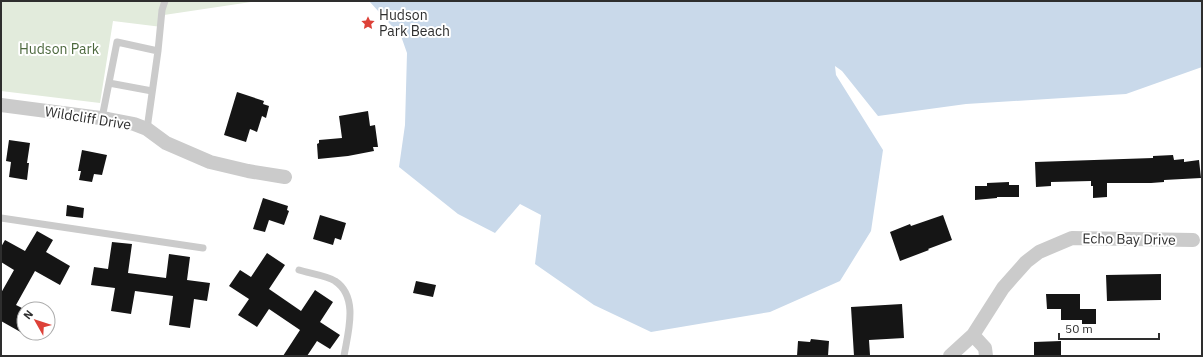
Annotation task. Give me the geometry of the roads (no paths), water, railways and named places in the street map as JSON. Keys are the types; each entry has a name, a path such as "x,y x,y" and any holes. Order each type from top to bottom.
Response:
{"street":[{"name":"Wildcliff Drive","path":"1,105 102,118 134,124 147,129 166,143 210,162 248,171 285,177"},
{"name":"Echo Bay Drive","path":"950,356 973,334 1004,288 1026,262 1040,252 1072,238 1193,240"},
{"path":"973,334 985,348 986,356"}],"lane":[{"path":"147,129 162,10 165,1"},
{"path":"102,118 117,42 158,51"},
{"path":"109,83 152,91"},
{"path":"1,218 203,248"},
{"path":"299,270 334,280 343,289 350,304 350,324 344,356"}],"water":[{"path":"369,1 1202,1 1202,67 1126,94 966,104 878,116 842,71 835,66 836,75 883,150 871,231 840,281 770,312 651,332 594,305 535,264 541,215 520,204 495,233 458,214 399,167 405,125 407,53 401,36"}],"place":[{"name":"Hudson Park Beach","path":"368,23"}],"park label":[{"name":"Hudson Park","path":"59,49"}]}
